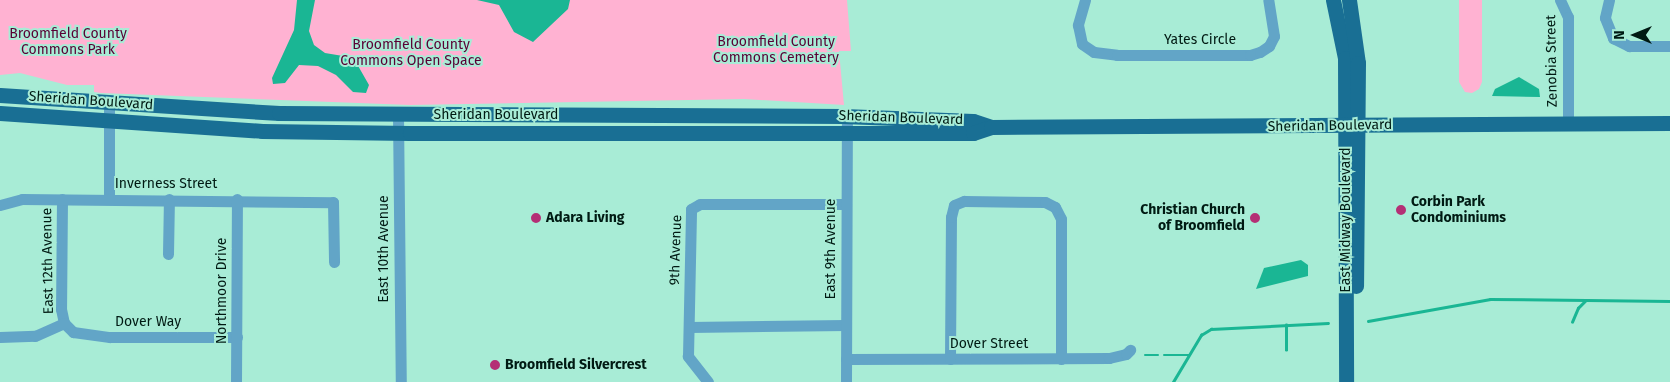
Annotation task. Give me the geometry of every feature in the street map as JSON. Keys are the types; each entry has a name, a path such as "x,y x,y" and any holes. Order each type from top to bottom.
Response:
{"main road":[{"name":"East Midway Boulevard","path":"1333,0 1345,50 1352,127 1355,382"},
{"name":"East Midway Boulevard","path":"1346,382 1356,41 1349,0"},
{"name":"Sheridan Boulevard","path":"0,95 279,113 847,116 973,121 991,127 1352,127 1568,123 1670,124"},
{"name":"Sheridan Boulevard","path":"0,113 262,131 398,133 973,133 991,127"}],"street":[{"path":"1074,52 1084,45 1078,25 1085,0"},
{"name":"Yates Circle","path":"1084,45 1094,52 1117,55 1250,54 1272,49 1274,22 1268,0"},
{"name":"Zenobia Street","path":"1560,0 1568,17 1568,123"},
{"path":"1609,0 1605,18 1613,38 1629,46 1670,46"},
{"path":"109,101 109,199"},
{"name":"East 10th Avenue","path":"398,115 402,382"},
{"name":"East 9th Avenue","path":"846,382 847,116"},
{"name":"Inverness Street","path":"0,205 22,199 237,199 333,202 334,262"},
{"name":"East 12th Avenue","path":"62,199 61,309 64,322"},
{"path":"168,254 169,199"},
{"name":"Northmoor Drive","path":"236,382 237,199"},
{"path":"950,359 951,217 954,205 964,201 1045,202 1055,207 1061,219 1061,359"},
{"name":"9th Avenue","path":"708,382 689,360 690,217 695,205 846,204"},
{"path":"0,337 35,336 64,322"},
{"name":"Dover Way","path":"64,322 73,332 89,336 236,337"},
{"path":"689,327 846,325"},
{"name":"Dover Street","path":"846,359 1109,358 1126,354 1130,350"}],"green space":[{"name":"Broomfield County Commons Open Space","path":"0,0 847,0 851,51 839,51 844,105 744,99 410,105 101,93 94,92 94,85 67,85 20,73 0,75"},
{"path":"1459,0 1482,0 1482,82 1479,89 1472,93 1465,92 1459,82"}],"shaded area":[{"path":"297,0 315,0 309,31 314,45 325,53 349,57 357,64 369,85 366,93 353,92 336,75 318,66 299,65 285,83 273,84 272,78 294,30"},
{"path":"477,0 570,0 568,9 533,42 514,32 499,5"},
{"path":"1519,77 1539,89 1540,97 1492,96 1495,89"},
{"path":"1301,260 1308,265 1308,276 1256,289 1264,268"}],"waterway":[{"path":"1368,321 1490,299 1670,301"},
{"path":"1572,322 1578,308 1585,301"},
{"path":"1173,382 1201,335 1211,329 1328,323"},
{"path":"1286,325 1286,350"},
{"path":"1145,355 1158,355"},
{"path":"1164,355 1189,355"}],"place":[{"name":"Corbin Park Condominiums","path":"1401,210"},
{"name":"Adara Living","path":"536,218"},
{"name":"Christian Church of Broomfield","path":"1255,218"},
{"name":"Broomfield Silvercrest","path":"495,365"}],"park label":[{"name":"Broomfield County Commons Park","path":"68,42"},
{"name":"Broomfield County Commons Cemetery","path":"776,50"}]}
